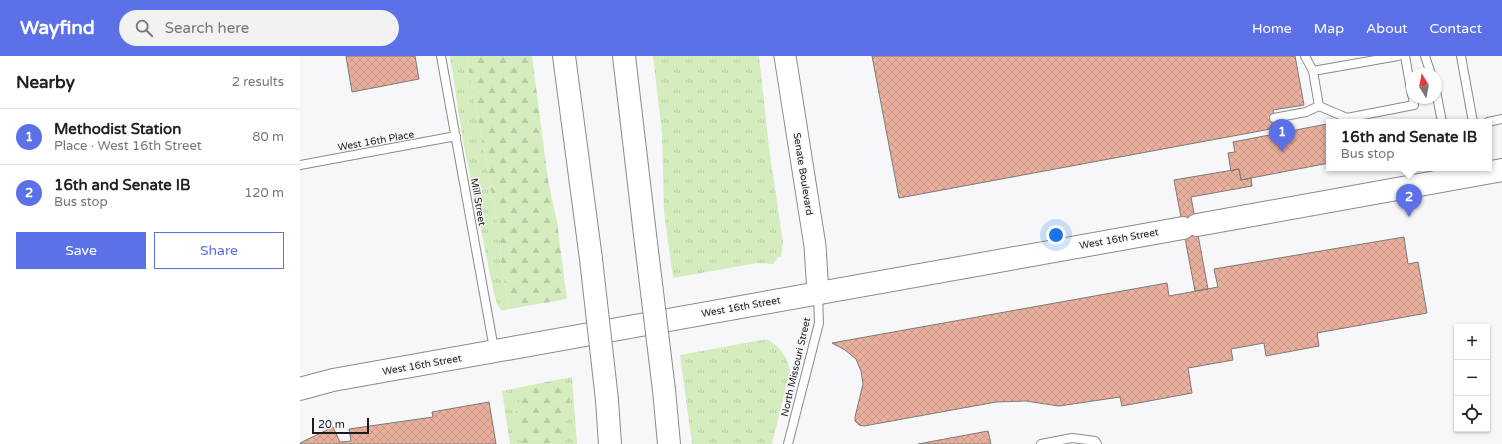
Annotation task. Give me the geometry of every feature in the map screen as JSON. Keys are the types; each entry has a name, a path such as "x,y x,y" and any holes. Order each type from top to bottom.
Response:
{"main road":[{"path":"564,56 591,259 607,400 610,441"},
{"path":"624,56 665,396 669,444"},
{"name":"West 16th Street","path":"1492,170 1502,170"},
{"name":"West 16th Street","path":"300,389 333,380 1190,226 1467,171"},
{"path":"665,396 676,444"}],"street":[{"name":"Senate Boulevard","path":"785,56 815,246 818,293"}],"lane":[{"name":"Mill Street","path":"441,56 495,352"},
{"path":"1305,56 1314,72 1319,106"},
{"path":"1314,72 1398,56"},
{"path":"1405,56 1407,68"},
{"path":"1426,56 1429,68"},
{"path":"1460,56 1472,119"},
{"path":"1274,118 1306,112 1319,106 1347,118 1414,104"},
{"path":"1439,104 1441,119"},
{"path":"1492,121 1502,119"},
{"name":"West 16th Place","path":"300,165 456,136"},
{"name":"North Missouri Street","path":"788,444 819,323 818,293"},
{"path":"1041,444 1072,438 1095,441 1097,444"}],"green space":[{"path":"450,56 466,56 500,237 501,261 509,309 502,311 498,306 494,294 463,141"},
{"path":"466,56 532,56 548,180 557,222 567,299 509,309 501,261 500,237"},
{"path":"653,56 759,56 769,148 783,242 781,257 778,257 773,264 758,263 673,278 664,212 662,134"},
{"path":"767,339 776,345 782,352 787,360 790,370 772,444 692,444 680,355"},
{"path":"572,377 577,444 510,444 502,391"},
{"path":"563,379 570,394 570,413 564,428 566,444 522,444 515,415 521,395 537,384"}],"building":[{"path":"346,56 415,56 419,79 352,92"},
{"path":"872,56 1295,56 1304,105 1273,110 1276,128 899,198"},
{"path":"1326,124 1326,164 1241,180 1239,169 1231,171 1228,153 1235,152 1233,142"},
{"path":"1239,169 1241,180 1251,178 1252,186 1191,197 1208,289 1195,291 1174,180"},
{"path":"1404,237 1408,264 1418,262 1427,313 1317,333 1319,346 1266,356 1264,343 1231,349 1233,360 1188,368 1192,393 1122,406 1120,397 1059,406 1026,401 996,402 864,426 859,425 855,421 855,417 863,384 861,371 856,359 845,350 832,343 1167,283 1169,296 1218,287 1214,269"},
{"path":"489,402 496,444 300,444 333,427 340,442 351,441 349,429 433,417 432,412"},
{"path":"988,431 991,444 918,444"}],"place":[{"name":"Methodist Station","path":"1282,152"},
{"name":"16th and Senate IB","path":"1409,217"}]}
